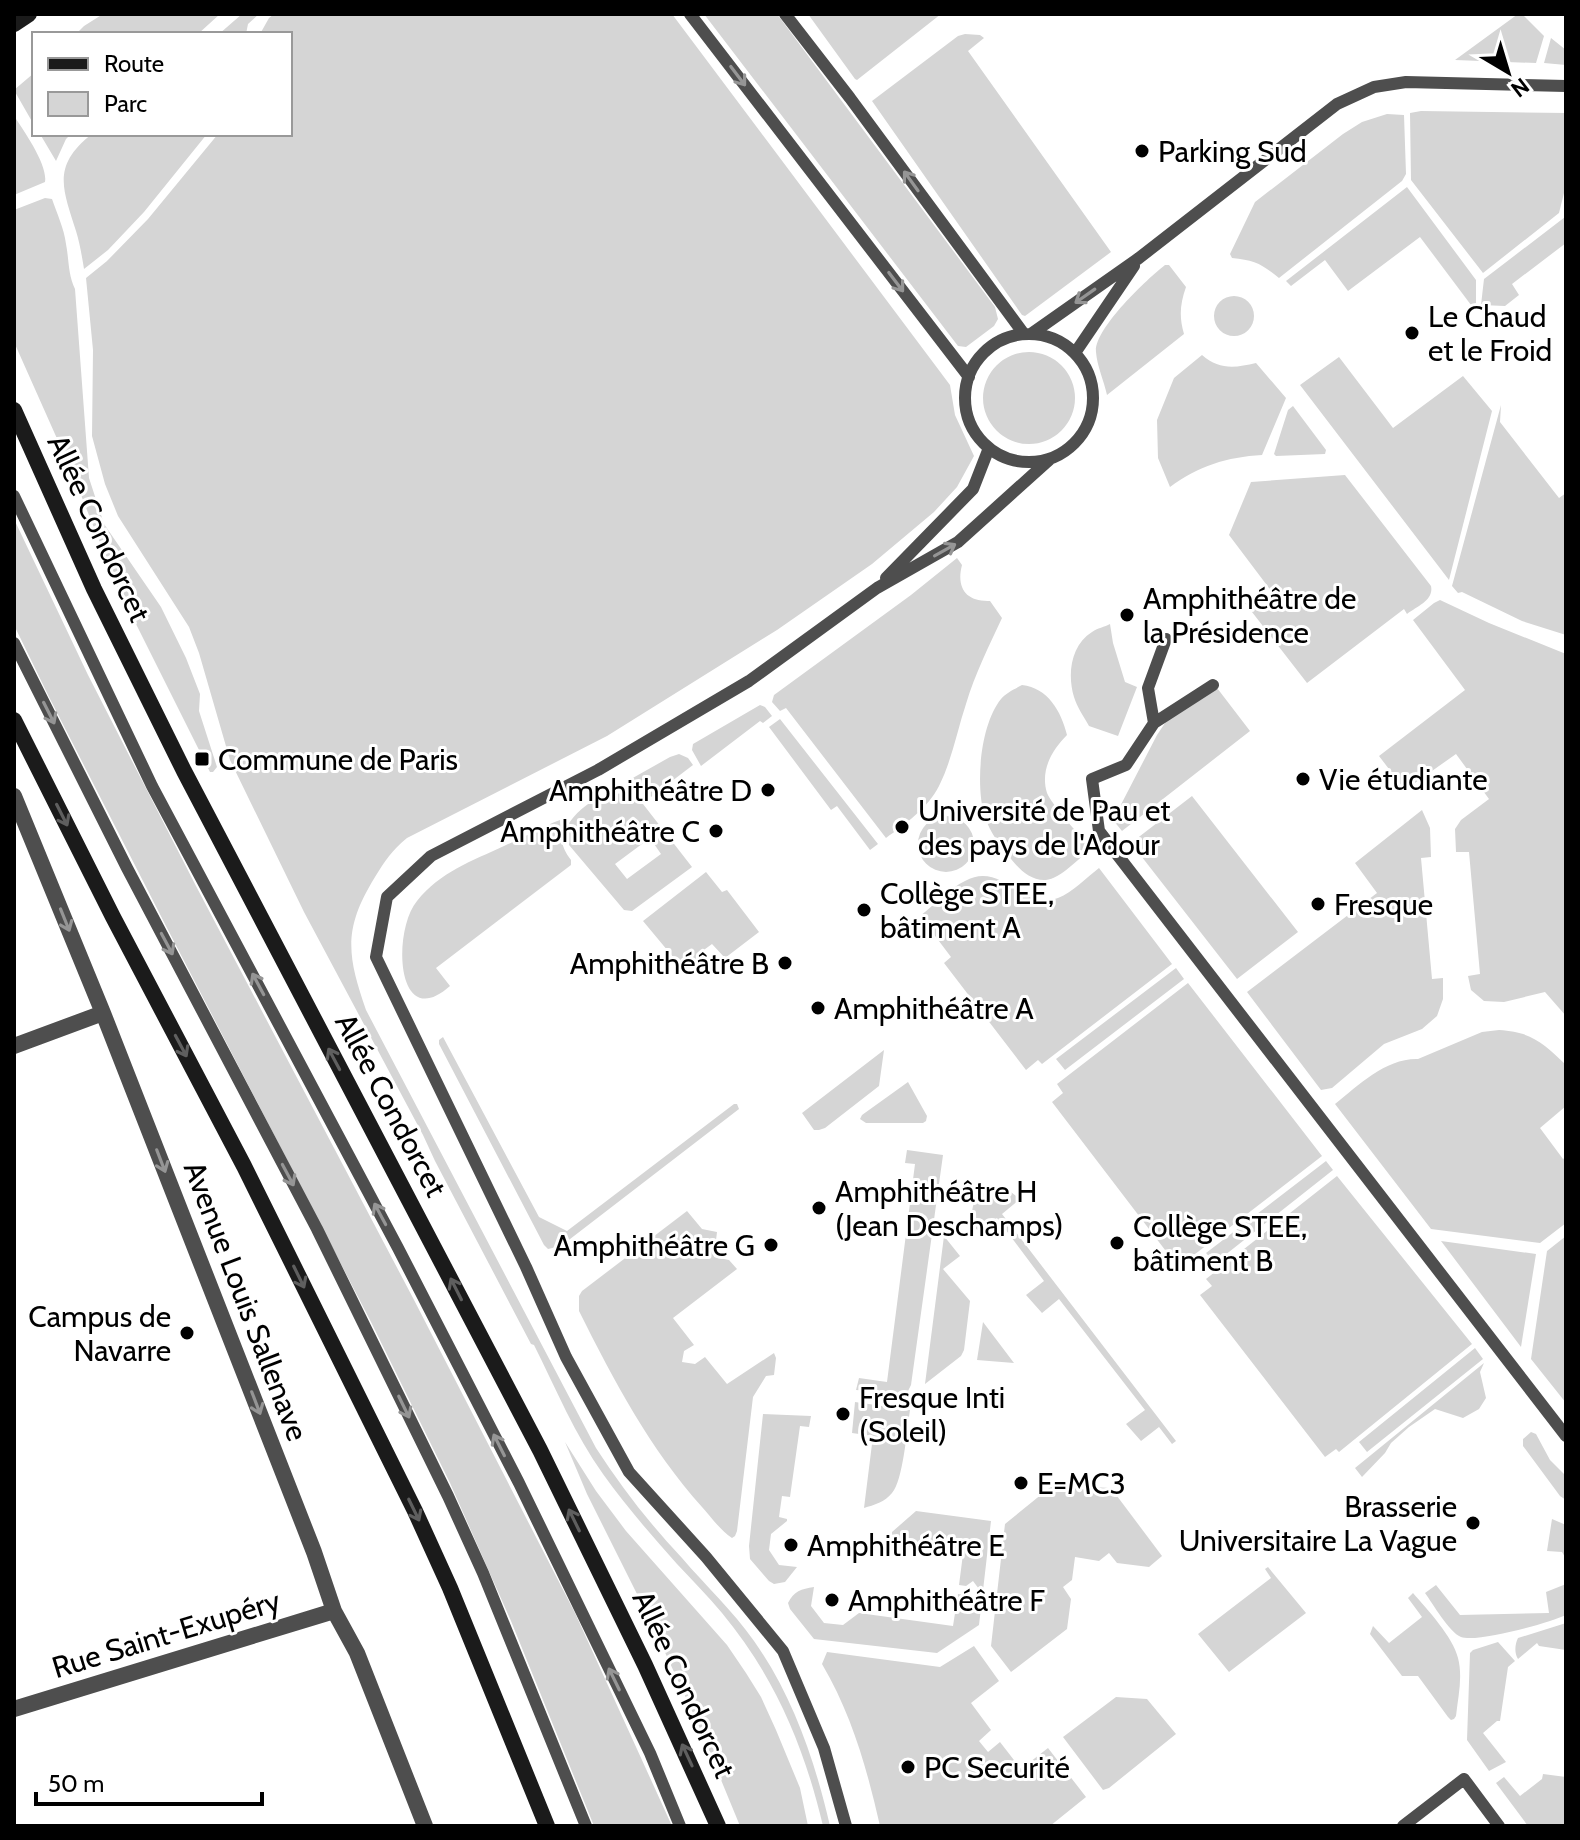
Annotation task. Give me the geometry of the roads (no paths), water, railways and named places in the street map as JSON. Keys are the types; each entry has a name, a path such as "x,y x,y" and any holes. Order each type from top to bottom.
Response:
{"main road":[{"path":"14,24 29,14"},
{"name":"Allée Condorcet","path":"14,410 94,589 177,757 540,1450 645,1665 718,1826"},
{"path":"14,720 244,1166 415,1511 450,1588 547,1826"}],"street":[{"name":"Avenue Louis Sallenave","path":"14,796 103,1013 314,1552 334,1611 357,1653 425,1826"},
{"path":"14,1046 103,1013"},
{"name":"Rue Saint-Exupéry","path":"14,1709 334,1611"}],"lane":[{"path":"690,14 969,377"},
{"path":"785,14 1028,334"},
{"path":"1028,334 1139,258 1337,104 1374,87 1406,82 1566,86"},
{"path":"1075,353 1139,258"},
{"path":"846,1826 824,1748 783,1651 706,1557 629,1472 566,1357 526,1267 376,957 387,897 431,856 598,770 736,689 877,588 958,542 1049,460 1082,435 1091,415 1094,392 1088,371 1075,353 1047,336 1028,334 1006,338 990,347 977,361 969,377 965,396 968,416 976,433 989,448 1006,457 1026,462 1049,460"},
{"path":"877,588 973,489 989,448"},
{"path":"14,496 152,786 515,1475 650,1753 680,1826"},
{"path":"1154,723 1148,688 1166,639"},
{"path":"14,643 127,868 317,1229 448,1496 483,1573 586,1826"},
{"path":"1213,685 1154,723 1126,765 1092,779 1099,831 1566,1436"},
{"path":"1403,1826 1464,1779 1499,1826"}],"place":[{"name":"Parking Sud","path":"1142,151"},
{"name":"Le Chaud et le Froid","path":"1412,333"},
{"name":"Amphithéâtre de la Présidence","path":"1127,615"},
{"name":"Commune de Paris","path":"202,759"},
{"name":"Vie étudiante","path":"1303,779"},
{"name":"Amphithéâtre D","path":"768,790"},
{"name":"Université de Pau et des pays de l'Adour","path":"902,827"},
{"name":"Amphithéâtre C","path":"716,831"},
{"name":"Fresque","path":"1318,904"},
{"name":"Collège STEE, bâtiment A","path":"864,910"},
{"name":"Amphithéâtre B","path":"785,963"},
{"name":"Amphithéâtre A","path":"818,1008"},
{"name":"Amphithéâtre H (Jean Deschamps)","path":"819,1208"},
{"name":"Collège STEE, bâtiment B","path":"1117,1243"},
{"name":"Amphithéâtre G","path":"771,1245"},
{"name":"Campus de Navarre","path":"187,1333"},
{"name":"Fresque Inti (Soleil)","path":"843,1414"},
{"name":"E=MC3","path":"1021,1483"},
{"name":"Brasserie Universitaire La Vague","path":"1473,1523"},
{"name":"Amphithéâtre E","path":"791,1545"},
{"name":"Amphithéâtre F","path":"832,1600"},
{"name":"PC Securité","path":"908,1767"}]}
